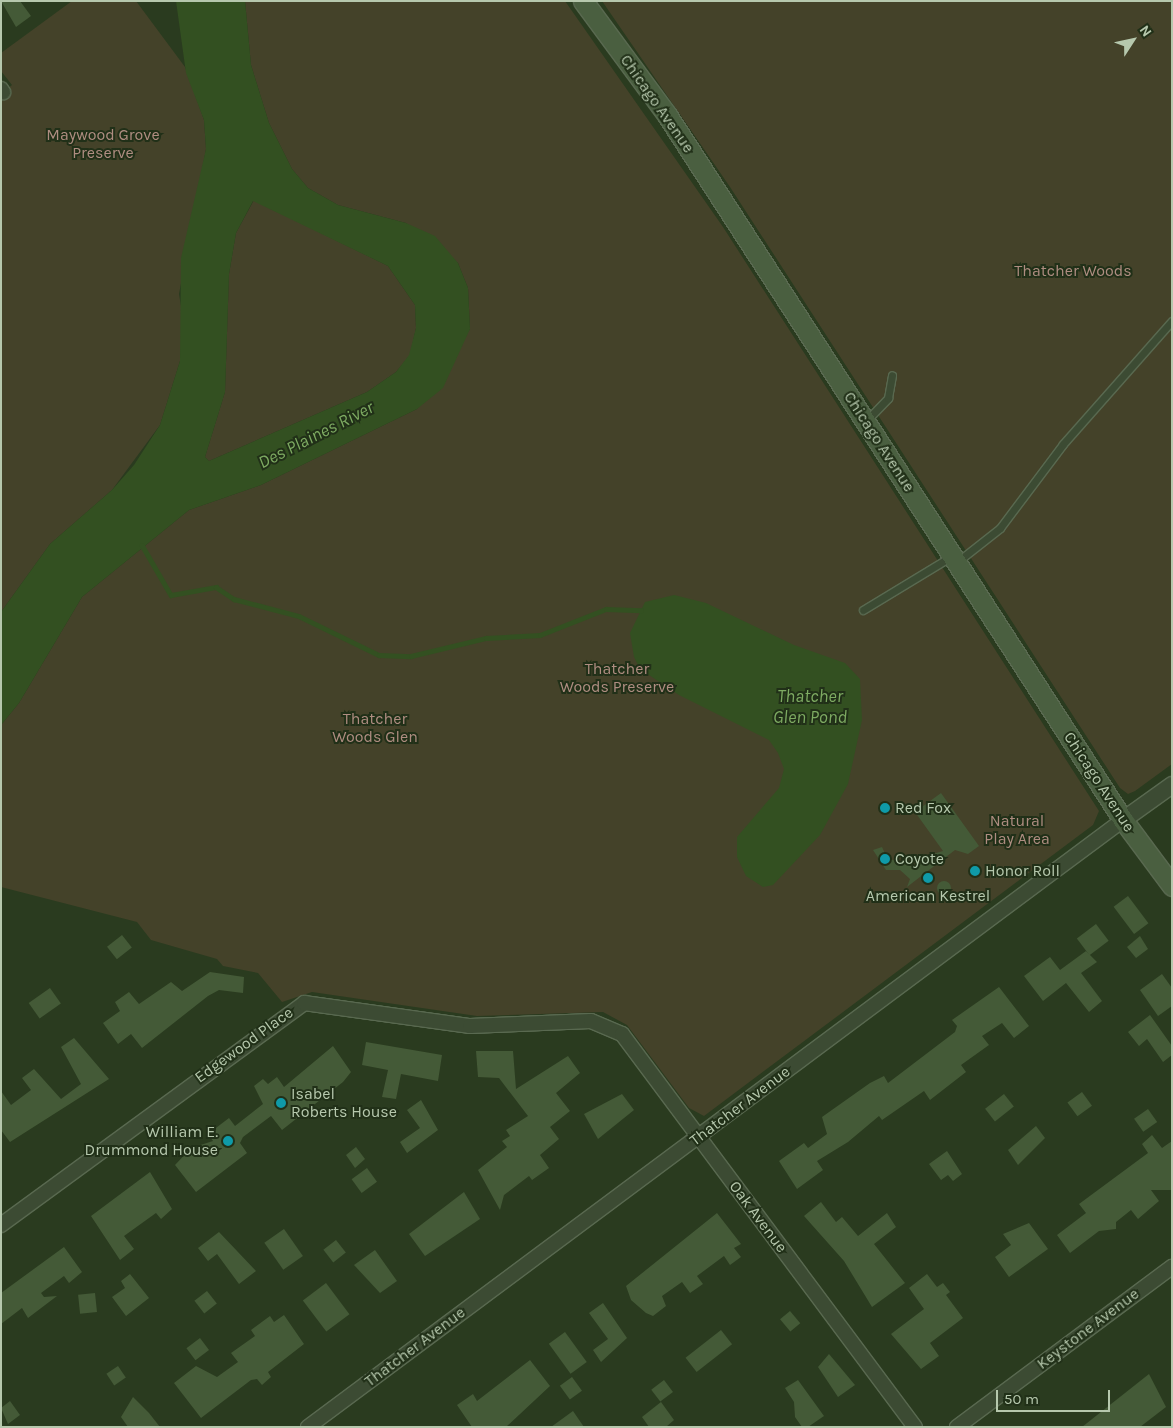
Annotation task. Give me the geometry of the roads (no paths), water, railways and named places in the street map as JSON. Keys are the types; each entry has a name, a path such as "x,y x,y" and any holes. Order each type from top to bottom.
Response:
{"main road":[{"name":"Chicago Avenue","path":"583,1 666,116 1123,820 1172,886"}],"street":[{"name":"Thatcher Avenue","path":"308,1427 1172,784"},
{"name":"Edgewood Place","path":"1,1225 304,1003 470,1026 591,1021"},
{"name":"Oak Avenue","path":"591,1021 622,1034 915,1427"},
{"name":"Keystone Avenue","path":"957,1427 1172,1267"}],"lane":[{"path":"863,610 954,559 1000,528 1063,444 1172,321"},
{"path":"866,422 888,398 892,375"}],"water":[{"name":"Des Plaines River","path":"176,1 245,1 251,65 269,123 292,169 308,188 338,205 406,223 435,236 458,263 468,288 470,329 443,388 417,409 261,485 189,510 82,597 19,703 1,725 1,612 50,544 112,490 134,465 160,425 180,361 181,258 206,149 204,120 186,73","holes":["253,201 388,266 415,305 416,328 409,355 396,372 367,392 209,461 205,457 225,392 229,274 236,233"]},
{"name":"Thatcher Glen Pond","path":"674,595 706,603 794,645 845,663 860,679 862,720 848,784 820,835 773,885 763,887 746,876 737,857 737,837 779,788 784,769 778,753 769,740 679,695 640,669 634,657 630,633 645,602"}],"waterway":[{"path":"142,545 171,595 216,587 234,599 299,616 379,655 411,656 486,638 540,635 606,609 641,610"}],"place":[{"name":"Red Fox","path":"885,808"},
{"name":"Coyote","path":"885,859"},
{"name":"Honor Roll","path":"975,871"},
{"name":"American Kestrel","path":"928,878"},
{"name":"Isabel Roberts House","path":"281,1103"},
{"name":"William E. Drummond House","path":"228,1141"}],"park label":[{"name":"Maywood Grove Preserve","path":"103,144"},
{"name":"Thatcher Woods","path":"1073,271"},
{"name":"Thatcher Woods Preserve","path":"617,678"},
{"name":"Thatcher Woods Glen","path":"375,728"},
{"name":"Natural Play Area","path":"1017,830"}]}
